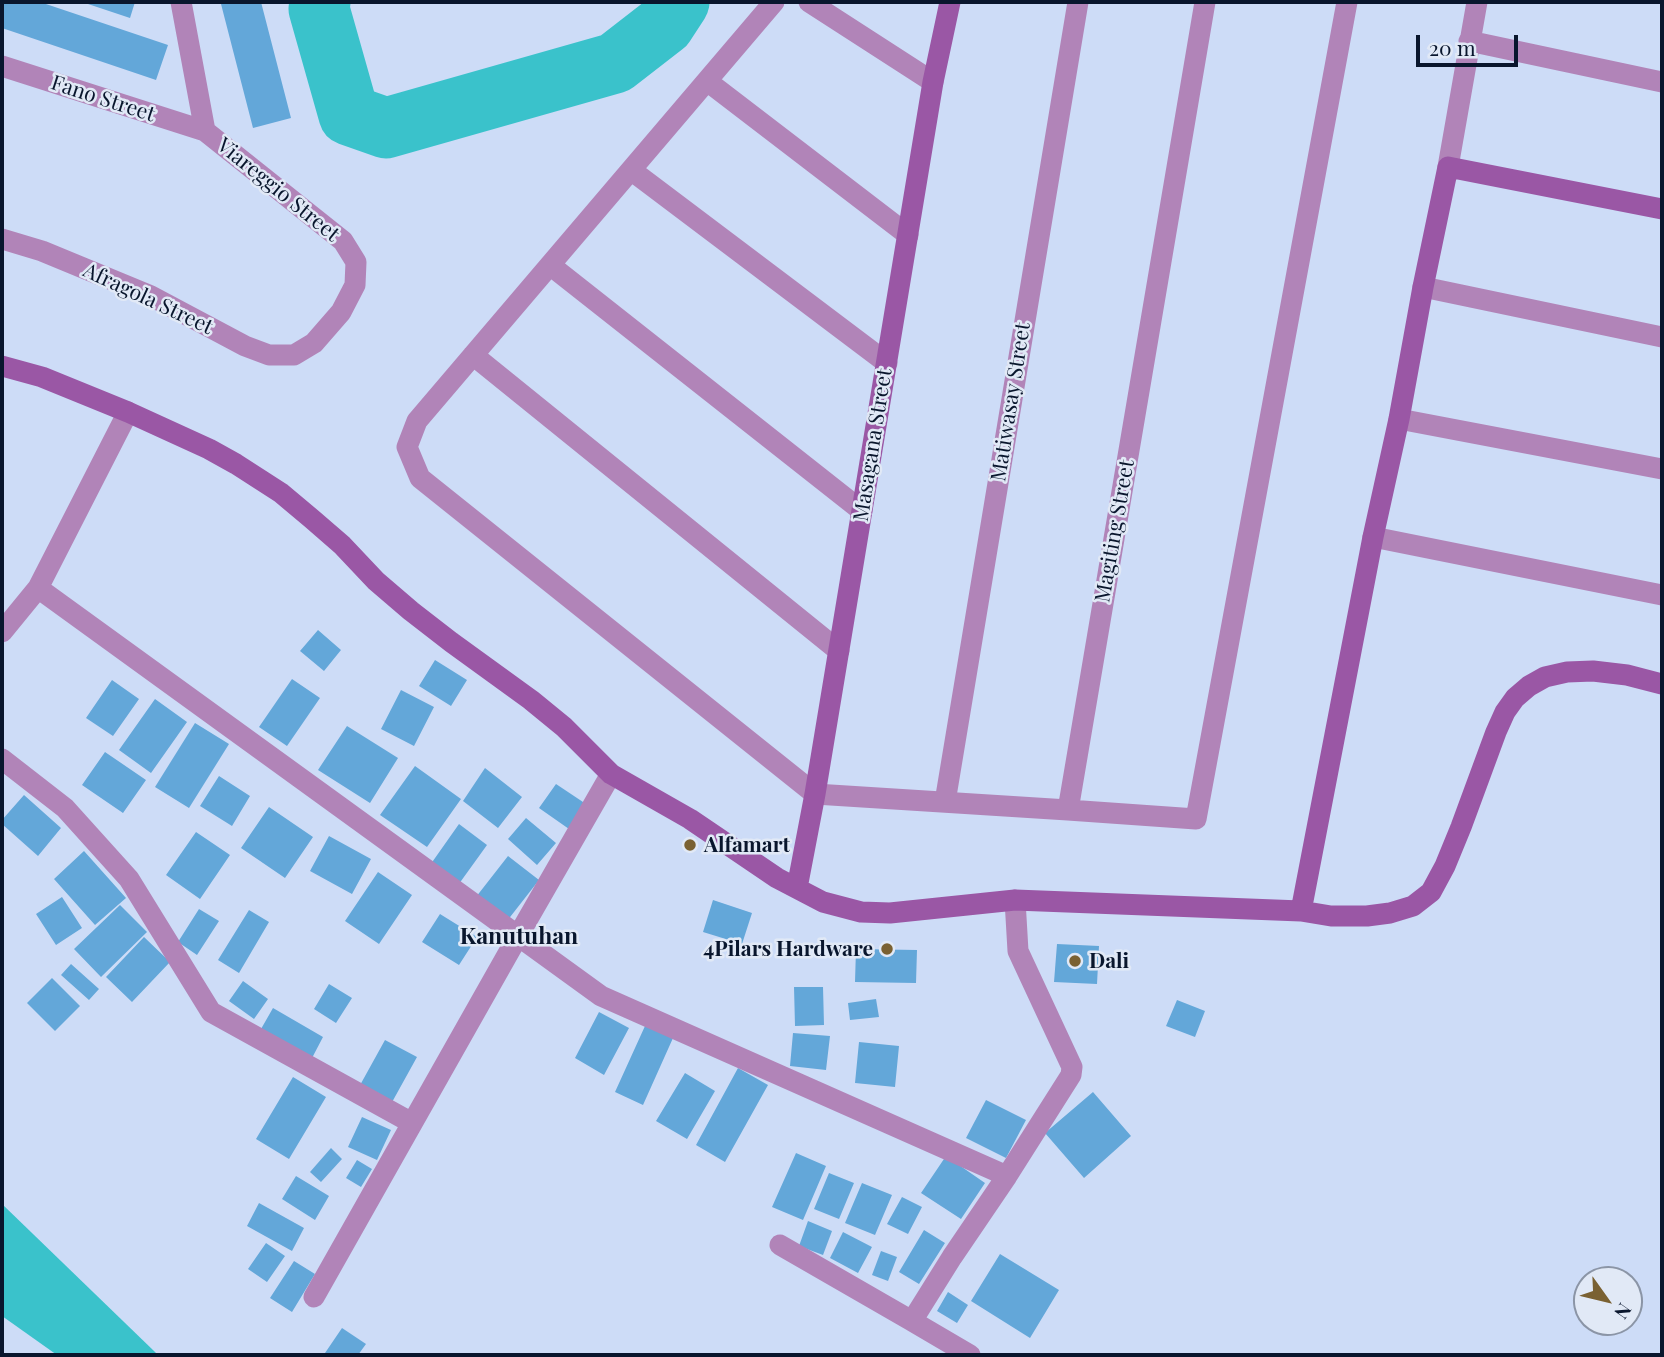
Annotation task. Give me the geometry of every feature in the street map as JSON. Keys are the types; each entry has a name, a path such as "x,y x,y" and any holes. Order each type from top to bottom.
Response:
{"street":[{"name":"Viareggio Street","path":"181,2 205,131 344,241 356,262 355,285 341,312 314,343 294,355"},
{"path":"774,2 417,421 407,447 420,478 815,794 1196,819 1348,2"},
{"path":"809,2 933,82"},
{"name":"Masagana Street","path":"797,888 815,794 933,82 950,2"},
{"name":"Matiwasay Street","path":"945,802 1078,2"},
{"name":"Magiting Street","path":"1068,810 1205,2"},
{"path":"1301,911 1448,167 1477,2"},
{"path":"1469,41 1662,82"},
{"name":"Fano Street","path":"2,66 205,131"},
{"path":"707,81 908,235"},
{"path":"1448,167 1662,209"},
{"path":"631,170 887,363"},
{"name":"Afragola Street","path":"2,239 42,251 151,296 245,346 269,355 294,355"},
{"path":"550,265 862,512"},
{"path":"1423,287 1662,337"},
{"path":"473,355 839,651"},
{"path":"2,366 42,377 128,412 236,464 281,493 342,545 376,581 411,611 531,700 564,727 611,774 690,819 777,878 823,902 861,912 890,913 1015,900 1301,911 1331,916 1390,913 1413,906 1431,892 1461,827 1496,732 1515,698 1529,686 1545,677 1567,672 1593,671 1627,675 1662,684"},
{"path":"2,632 38,588 128,412"},
{"path":"1399,419 1662,469"},
{"path":"1373,537 1662,595"},
{"path":"38,588 601,996 1007,1176"},
{"path":"2,759 65,808 129,879 211,1012 412,1123"},
{"path":"314,1297 611,774"},
{"path":"912,1321 1071,1075 1072,1067 1018,951 1015,900"},
{"path":"780,1245 970,1355"}],"shaded area":[{"path":"2,1204 158,1355 57,1355 2,1316"}],"building":[{"path":"2,2 40,2 168,45 156,80 2,28"},
{"path":"82,2 135,2 130,18"},
{"path":"261,2 291,118 253,128 221,4"},
{"path":"318,630 341,650 324,671 300,651"},
{"path":"435,660 467,680 451,706 419,686"},
{"path":"292,679 320,698 287,746 259,727"},
{"path":"112,680 139,699 113,736 86,718"},
{"path":"401,690 434,707 414,746 381,729"},
{"path":"155,699 187,722 151,773 119,750"},
{"path":"195,723 229,744 189,808 155,787"},
{"path":"347,726 398,758 370,803 318,770"},
{"path":"105,752 146,780 123,813 82,785"},
{"path":"415,766 461,799 427,847 380,815"},
{"path":"485,768 522,797 498,828 463,801"},
{"path":"219,776 250,796 232,826 200,806"},
{"path":"556,784 586,804 569,829 539,808"},
{"path":"24,795 61,828 38,856 2,824 2,820"},
{"path":"269,807 313,837 285,878 241,848"},
{"path":"526,818 556,843 537,865 508,839"},
{"path":"459,824 487,845 456,888 428,868"},
{"path":"196,832 230,855 200,899 166,875"},
{"path":"329,836 371,859 352,894 310,871"},
{"path":"84,851 126,898 95,925 54,879"},
{"path":"508,856 539,880 507,921 476,897"},
{"path":"378,872 412,895 379,944 345,921"},
{"path":"62,897 82,928 56,945 36,914"},
{"path":"713,900 752,913 742,944 703,932"},
{"path":"120,905 147,932 101,977 74,949"},
{"path":"199,909 219,921 197,955 178,942"},
{"path":"249,910 269,922 239,973 218,960"},
{"path":"440,914 477,937 459,965 422,942"},
{"path":"144,937 170,962 132,1002 106,977"},
{"path":"1057,944 1099,946 1097,984 1054,982"},
{"path":"856,949 917,950 916,983 855,982"},
{"path":"71,964 99,989 89,1000 61,975"},
{"path":"52,978 80,1006 55,1031 27,1003"},
{"path":"243,981 268,999 254,1019 229,1001"},
{"path":"329,984 352,998 336,1023 314,1009"},
{"path":"794,987 823,987 824,1025 795,1026"},
{"path":"876,999 879,1017 850,1020 848,1003"},
{"path":"1177,1000 1205,1011 1195,1037 1166,1026"},
{"path":"273,1008 323,1037 312,1058 261,1029"},
{"path":"599,1012 629,1028 604,1075 575,1058"},
{"path":"645,1026 673,1038 643,1105 615,1092"},
{"path":"793,1033 830,1036 826,1070 790,1066"},
{"path":"385,1040 417,1057 391,1104 359,1087"},
{"path":"859,1042 899,1046 895,1087 855,1083"},
{"path":"738,1068 768,1085 725,1162 696,1145"},
{"path":"685,1073 715,1091 687,1139 656,1121"},
{"path":"293,1077 326,1097 289,1159 256,1139"},
{"path":"1093,1092 1131,1136 1084,1178 1045,1133"},
{"path":"986,1100 1026,1120 1006,1158 966,1138"},
{"path":"362,1117 391,1130 377,1160 348,1147"},
{"path":"331,1148 342,1159 321,1182 310,1172"},
{"path":"796,1153 826,1166 803,1220 772,1207"},
{"path":"946,1156 985,1183 961,1219 921,1193"},
{"path":"357,1160 372,1169 361,1187 346,1178"},
{"path":"829,1173 854,1183 839,1219 814,1209"},
{"path":"296,1176 329,1196 315,1220 282,1199"},
{"path":"862,1183 892,1195 875,1235 845,1223"},
{"path":"902,1197 922,1207 908,1234 887,1224"},
{"path":"259,1203 304,1228 292,1251 247,1226"},
{"path":"808,1221 832,1231 823,1255 799,1246"},
{"path":"924,1230 945,1243 919,1284 899,1272"},
{"path":"843,1232 872,1247 858,1273 830,1258"},
{"path":"266,1243 285,1256 267,1282 248,1269"},
{"path":"881,1251 897,1257 888,1281 872,1275"},
{"path":"1000,1254 1059,1290 1030,1338 971,1301"},
{"path":"294,1261 315,1274 292,1312 270,1298"},
{"path":"948,1292 968,1305 957,1323 937,1311"},
{"path":"342,1328 366,1344 358,1355 325,1353"}],"waterway":[{"path":"320,2 319,9 349,115 386,128 615,63 664,25 679,2"}],"place":[{"name":"Alfamart","path":"690,845"},
{"name":"4Pilars Hardware","path":"887,949"},
{"name":"Dali","path":"1075,961"}],"district":[{"name":"Kanutuhan","path":"519,937"}]}
